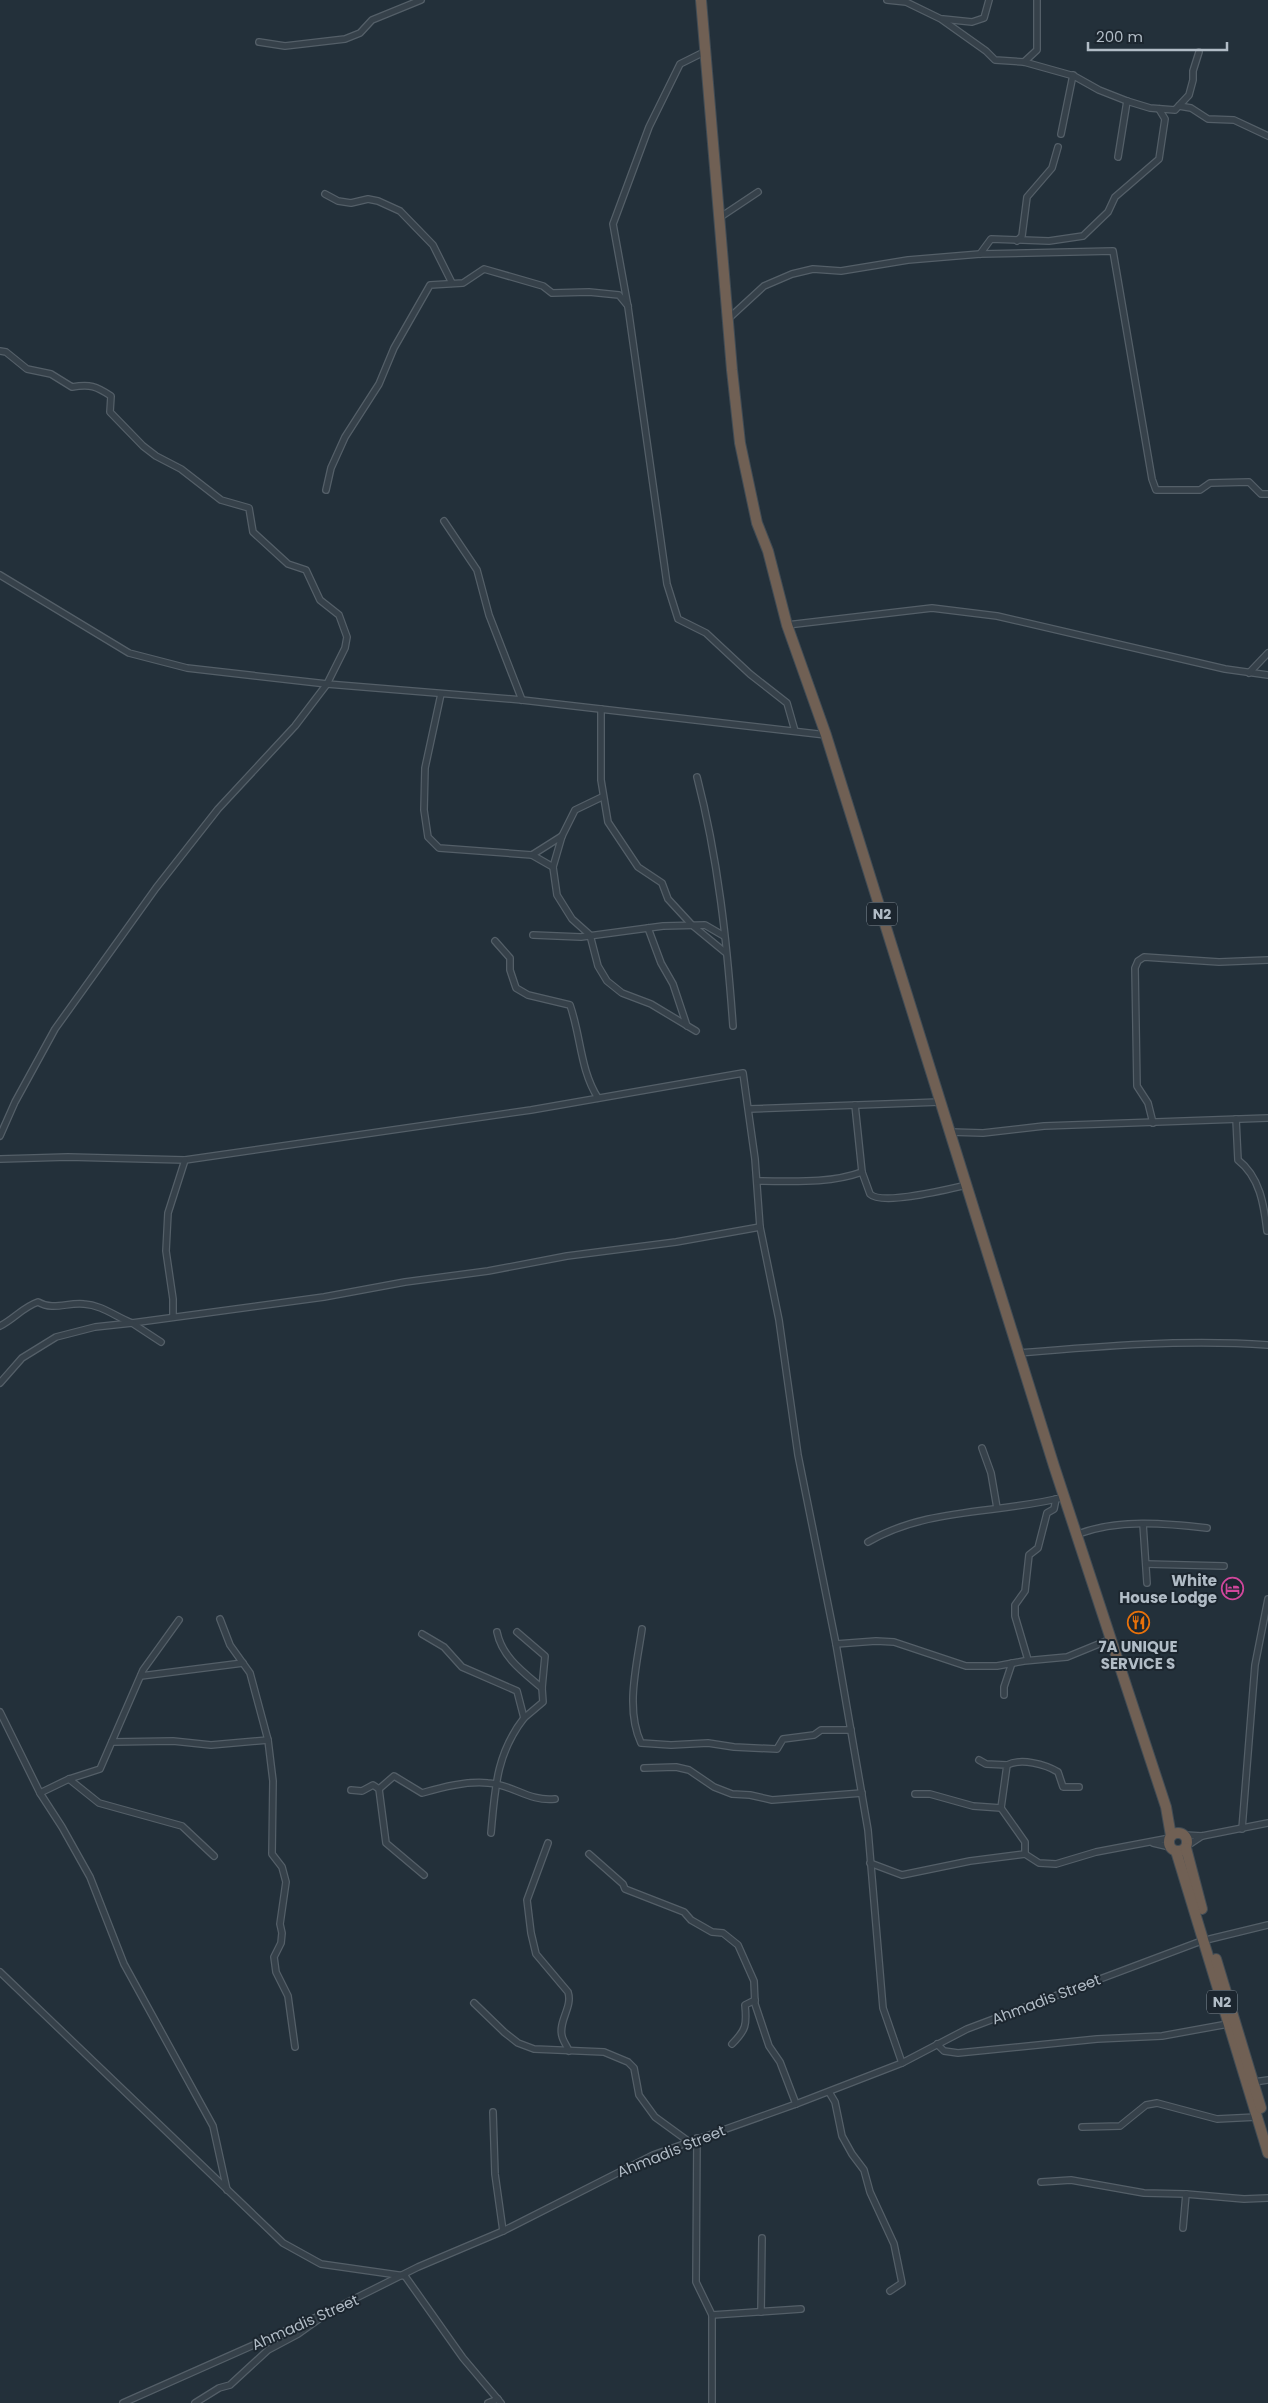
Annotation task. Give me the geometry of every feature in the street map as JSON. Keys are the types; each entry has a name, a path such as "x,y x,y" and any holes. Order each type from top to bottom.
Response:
{"highway":[{"name":"N2","path":"701,0 736,416 749,490 787,625 826,735 1019,1353 1060,1498 1078,1534 1178,1842 1268,2130"},
{"name":"N2","path":"1207,1939 1228,2024 1268,2154"}],"street":[{"path":"259,42 285,46 345,39 360,33 372,20 421,0"},
{"path":"887,0 906,2 941,19 986,51 995,60 1024,62 1073,75 1099,90 1127,101 1159,109 1175,110 1189,95 1193,71 1199,52"},
{"path":"941,19 972,22 984,18 989,0"},
{"path":"1024,62 1037,50 1036,0"},
{"path":"704,52 680,64 649,127 613,224 628,306 667,584 678,619 706,633 750,674 787,703 795,731"},
{"path":"1061,134 1073,75"},
{"path":"1118,157 1127,101"},
{"path":"1179,106 1191,108 1208,119 1234,120 1268,136"},
{"path":"980,254 991,240 1048,242 1083,236 1108,212 1115,197 1159,160 1165,119 1159,109"},
{"path":"1016,241 1022,236 1027,197 1052,168 1058,147"},
{"path":"719,218 758,192"},
{"path":"325,194 344,202 368,199 378,201 400,211 433,244 452,283"},
{"path":"727,320 764,286 792,274 813,269 841,271 908,260 980,254 1113,251 1152,480 1156,490 1200,490 1210,483 1249,482 1261,494 1268,494"},
{"path":"326,490 331,468 345,437 378,384 394,348 430,285 463,284 484,269 542,286 552,293 589,292 619,296 628,306"},
{"path":"0,351 6,352 27,369 51,374 72,388 82,385 97,386 111,396 110,412 143,446 181,469 221,500 249,508 253,532 288,564 306,570 320,600 339,615 347,637 345,648 327,684 295,726 218,809 156,888 56,1029 15,1102 0,1136"},
{"path":"444,521 477,570 490,615 522,700"},
{"path":"0,575 129,653 187,668 327,684 522,700 826,735"},
{"path":"787,625 932,608 997,616 1249,673 1268,675"},
{"path":"1249,673 1268,653"},
{"path":"441,694 425,768 424,810 428,837 439,848 532,855 553,867"},
{"path":"601,709 602,797 608,822 638,867 662,883 668,899 692,925 726,953"},
{"path":"697,777 710,824 726,953 732,1026"},
{"path":"602,797 575,810 562,836 553,867 557,895 572,919 590,936 598,966 607,981 622,993 652,1004 696,1031"},
{"path":"532,855 562,836"},
{"path":"534,935 590,936 648,928 704,925 724,936"},
{"path":"648,928 661,963 673,984 688,1026"},
{"path":"494,941 510,958 510,970 516,988 528,995 570,1005 577,1025 588,1083 598,1098"},
{"path":"1153,1123 1148,1103 1137,1086 1135,968 1138,961 1144,957 1219,962 1268,960"},
{"path":"0,1159 68,1157 185,1160 598,1098 743,1073 757,1181 760,1227 779,1320 798,1455 836,1644 862,1793 883,2008 902,2063"},
{"path":"749,1109 940,1102"},
{"path":"855,1105 862,1172 870,1194 879,1199 967,1185"},
{"path":"950,1132 983,1133 1044,1126 1268,1118"},
{"path":"1236,1119 1238,1160 1249,1168 1266,1205 1267,1231"},
{"path":"172,1316 173,1299 166,1251 168,1212 185,1160"},
{"path":"757,1181 830,1180 847,1178 862,1172"},
{"path":"0,1383 22,1358 56,1337 95,1327 324,1297 405,1282 488,1271 567,1256 676,1242 760,1227"},
{"path":"0,1326 14,1320 29,1305 38,1302 44,1305 60,1306 83,1304 102,1308 116,1317 132,1323 161,1342"},
{"path":"1019,1353 1114,1345 1237,1343 1268,1345"},
{"path":"982,1448 991,1473 997,1508"},
{"path":"868,1542 880,1535 922,1521 997,1508 1016,1508 1060,1498"},
{"path":"1028,1660 1015,1616 1015,1605 1025,1591 1029,1555 1038,1548 1047,1513 1054,1509 1060,1498"},
{"path":"1078,1534 1090,1529 1159,1522 1206,1528"},
{"path":"1144,1524 1146,1583"},
{"path":"1146,1564 1224,1566"},
{"path":"1242,1829 1255,1665 1268,1598"},
{"path":"220,1619 230,1645 250,1673 268,1740 273,1781 272,1854 282,1867 286,1882 280,1924 281,1943 274,1956 276,1972 288,1996 295,2047"},
{"path":"40,1793 69,1779 100,1769 141,1676 179,1620"},
{"path":"642,1629 635,1670 634,1709 637,1735 641,1743 671,1745 708,1743 734,1748 767,1749 776,1748 783,1739 814,1735 821,1730 851,1730"},
{"path":"497,1632 499,1642 514,1664 542,1688"},
{"path":"490,1833 498,1769 510,1736 524,1718 543,1702 542,1688 545,1656 517,1632"},
{"path":"422,1634 444,1647 462,1667 517,1691 524,1718"},
{"path":"836,1644 876,1640 894,1642 966,1666 997,1666 1028,1660 1067,1657 1111,1639"},
{"path":"141,1676 243,1663"},
{"path":"1004,1695 1004,1686 1012,1663"},
{"path":"0,1712 40,1793 82,1862 124,1964 213,2126 227,2190"},
{"path":"112,1742 173,1741 211,1745 268,1740"},
{"path":"979,1760 986,1764 1007,1765 1017,1762 1042,1765 1058,1772 1063,1787 1079,1787"},
{"path":"1007,1765 1001,1808 1025,1842 1026,1854"},
{"path":"644,1768 676,1767 689,1770 714,1787 732,1794 750,1795 772,1800 862,1793"},
{"path":"379,1789 394,1776 422,1793 449,1786 489,1783 541,1801 555,1799"},
{"path":"69,1779 99,1803 182,1826 214,1856"},
{"path":"352,1790 362,1791 373,1785 379,1789 386,1843 424,1875"},
{"path":"915,1794 930,1794 973,1806 1001,1808"},
{"path":"870,1863 902,1875 970,1861 1026,1854 1039,1863 1056,1864 1096,1852 1150,1843 1178,1842 1268,1823"},
{"path":"1150,1843 1178,1842 1202,1836"},
{"path":"548,1843 527,1900 536,1954 568,1992 570,1998 562,2025 562,2035 569,2051"},
{"path":"589,1854 623,1884 625,1890 684,1912 691,1920 712,1932 723,1933 738,1945 754,1982 755,2000 768,2046 780,2062 796,2104"},
{"name":"Ahmadis Street","path":"123,2403 328,2312 418,2268 503,2231 629,2167 688,2141 829,2092 902,2063 967,2028 1207,1939 1268,1925"},
{"path":"0,1972 283,2243 321,2264 405,2276 463,2358 500,2401"},
{"path":"732,2044 744,2032 746,2020 745,2005 755,2000"},
{"path":"474,2002 518,2043 534,2049 604,2052 628,2062 634,2068 639,2095 654,2116 688,2141"},
{"path":"937,2044 944,2051 958,2053 1097,2039 1162,2036 1228,2024"},
{"path":"1254,2082 1268,2080"},
{"path":"829,2092 835,2102 842,2136 864,2170 870,2192 894,2244 902,2283 890,2291"},
{"path":"1082,2127 1120,2126 1146,2105 1157,2103 1216,2119 1257,2117"},
{"path":"493,2112 494,2174 503,2231"},
{"path":"696,2138 696,2282 712,2315 712,2403"},
{"path":"1041,2182 1071,2180 1144,2193 1186,2194 1244,2199 1268,2198"},
{"path":"1183,2228 1186,2194"},
{"path":"762,2238 762,2312"},
{"path":"712,2315 802,2309"},
{"path":"195,2403 219,2388 230,2385 268,2350 298,2334 328,2312"},
{"path":"488,2403 500,2401"}],"place":[{"name":"White House Lodge","path":"1233,1589"},
{"name":"7A UNIQUE SERVICE S","path":"1138,1623"}]}
